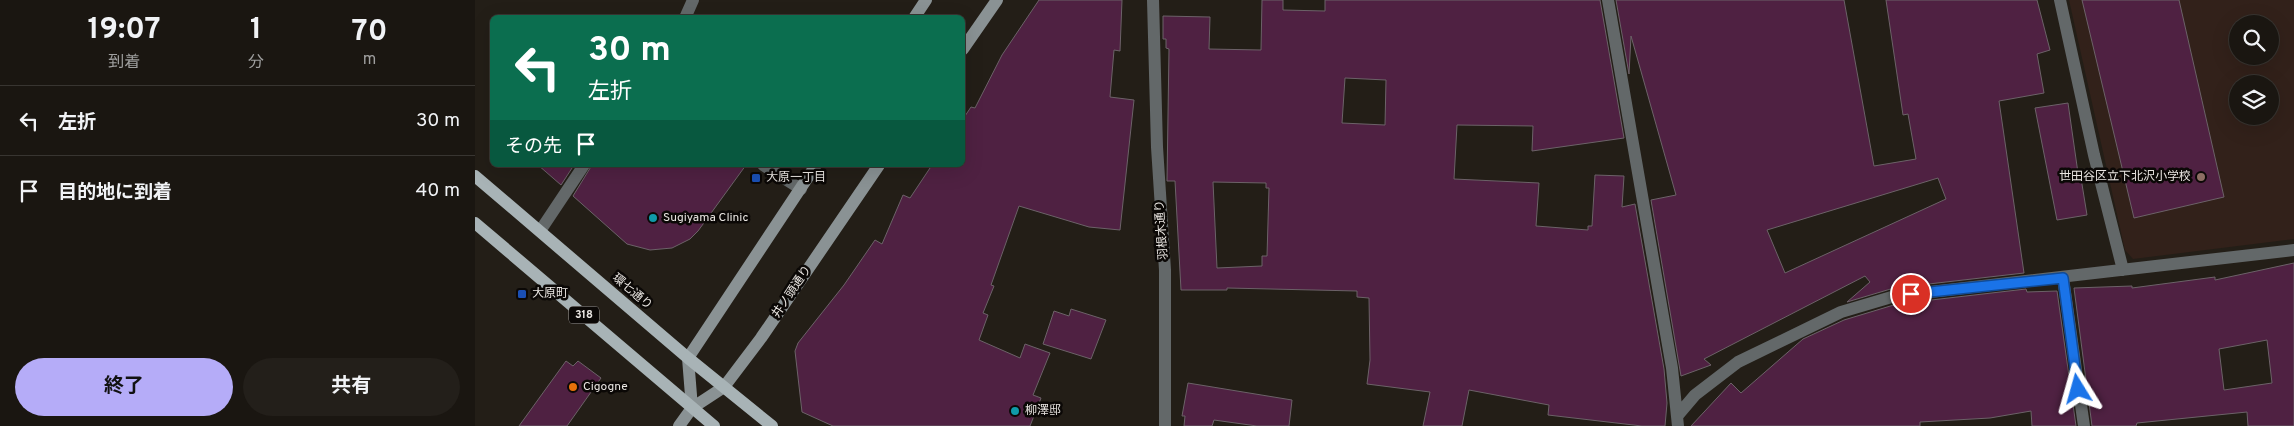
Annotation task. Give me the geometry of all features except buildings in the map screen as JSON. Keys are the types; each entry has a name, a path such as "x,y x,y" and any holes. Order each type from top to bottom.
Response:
{"main road":[{"path":"916,15 926,0"},
{"path":"965,46 997,0"},
{"path":"692,408 688,358 815,167"},
{"name":"井ノ頭通り","path":"679,426 692,408 724,387 761,338 878,167"},
{"name":"環七通り","path":"475,176 688,358 772,426"},
{"name":"318","path":"475,223 714,426"}],"street":[{"path":"686,15 693,0"},
{"name":"羽根木通り","path":"1153,0 1157,147 1165,270 1165,426"},
{"path":"1608,0 1673,368 1678,421"},
{"path":"2059,0 2094,155 2123,270"},
{"path":"539,231 584,167"},
{"path":"766,167 801,189"},
{"path":"1678,421 1695,395 1738,362 1841,312 1895,296 2294,250"},
{"path":"2063,278 2084,426"}],"shaded area":[{"name":"世田谷区立下北沢小学校","path":"2069,0 2294,0 2294,239 2133,259 2125,250"}],"place":[{"name":"世田谷区立下北沢小学校","path":"2201,177"},
{"name":"大原一丁目","path":"756,178"},
{"name":"Sugiyama Clinic","path":"653,218"},
{"name":"大原町","path":"522,294"},
{"name":"Cigogne","path":"573,387"},
{"name":"柳澤邸","path":"1015,411"}],"route":[{"path":"1911,294 2063,278 2078,389"}]}
